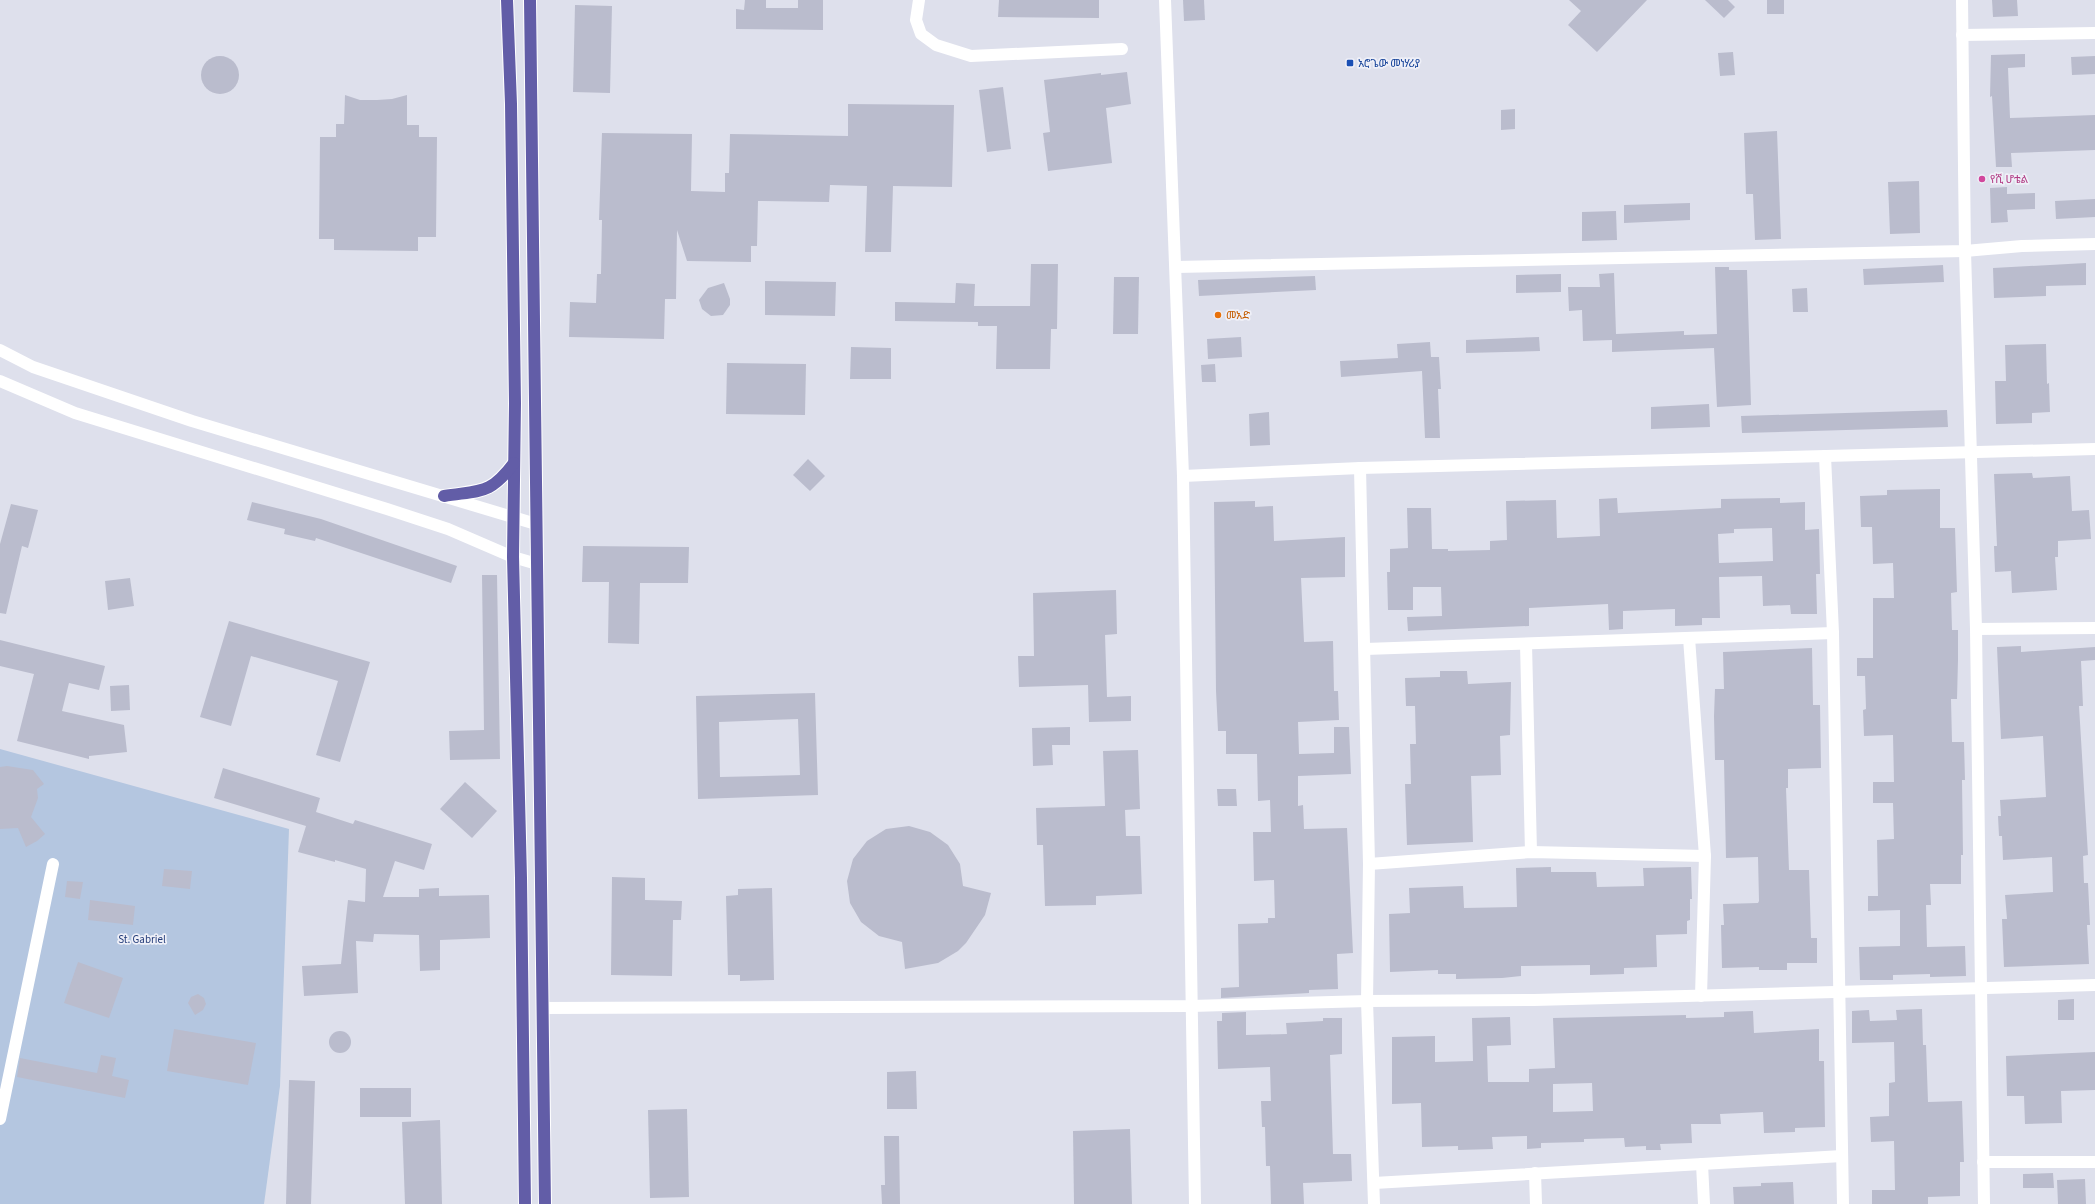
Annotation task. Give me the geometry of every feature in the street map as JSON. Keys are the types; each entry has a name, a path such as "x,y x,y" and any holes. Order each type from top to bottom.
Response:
{"main road":[{"path":"507,0 511,127 514,463 513,557 525,1204"},
{"path":"530,0 545,1204"},
{"path":"444,496 487,490 502,479 514,463"}],"street":[{"path":"919,0 916,20 921,34 936,45 971,56 1122,50"},
{"path":"1165,0 1183,476 1195,1204"},
{"path":"1962,0 1965,250 1976,629 1984,1204"},
{"path":"1962,35 2095,33"},
{"path":"1176,267 1965,250 2022,246 2095,244"},
{"path":"0,350 33,367 192,421 536,524"},
{"path":"0,381 75,413 448,529 513,557 537,564"},
{"path":"1183,476 1360,468 2095,449"},
{"path":"1825,456 1833,633 1841,992 1843,1204"},
{"path":"1360,468 1369,864 1367,1001 1374,1204"},
{"path":"1976,629 2095,628"},
{"path":"1365,649 1833,633"},
{"path":"1689,638 1705,856 1701,996"},
{"path":"1526,644 1532,852"},
{"path":"1369,864 1532,852 1705,856"},
{"path":"0,1119 53,864"},
{"path":"542,1008 1191,1006 1367,1001 1534,1000 2095,985"},
{"path":"1374,1183 1842,1156"},
{"path":"1983,1162 2095,1162"},
{"path":"1702,1164 1704,1204"},
{"path":"1535,1173 1536,1204"}],"green space":[{"name":"St. Gabriel","path":"0,749 289,829 280,1086 264,1204 0,1204"}],"building":[{"path":"745,0 766,0 766,8 798,8 798,0 823,0 823,30 736,29 736,9 744,10"},
{"path":"999,0 1099,0 1099,18 998,17"},
{"path":"1183,0 1204,0 1205,20 1184,21"},
{"path":"1569,0 1647,0 1597,52 1568,25 1581,11"},
{"path":"1705,0 1728,0 1735,7 1724,18"},
{"path":"1767,0 1784,0 1784,14 1767,14"},
{"path":"1992,0 2017,0 2018,16 1993,17"},
{"path":"575,5 612,6 610,93 573,92"},
{"path":"1733,52 1735,75 1720,76 1718,53"},
{"path":"2025,54 2025,67 2008,68 2010,118 2095,115 2095,150 2011,153 2012,167 1996,167 1992,96 1990,97 1991,55"},
{"path":"216,56 224,56 236,65 239,75 236,85 230,91 224,94 216,94 204,85 201,79 201,71 210,59"},
{"path":"2095,56 2095,74 2072,75 2071,57"},
{"path":"1127,72 1131,104 1106,108 1112,163 1048,171 1043,133 1050,132 1044,80 1101,73 1101,75"},
{"path":"1003,87 1011,149 987,152 979,90"},
{"path":"345,95 360,100 377,100 392,99 407,95 407,125 419,125 419,137 437,137 436,237 418,237 418,251 334,250 334,239 319,239 320,137 336,137 336,124 344,124"},
{"path":"848,104 954,105 952,187 893,186 891,252 865,252 867,186 830,185 829,202 758,201 757,246 751,246 751,262 687,261 677,230 676,299 665,299 664,339 569,337 570,302 596,303 597,274 601,274 602,220 599,220 602,133 692,134 691,191 725,192 725,173 729,173 730,134 848,136"},
{"path":"1515,109 1515,129 1501,130 1501,110"},
{"path":"1777,131 1781,239 1755,240 1753,194 1746,194 1744,133"},
{"path":"1919,181 1920,233 1890,234 1888,182"},
{"path":"2007,187 2007,194 2035,193 2035,209 2007,210 2008,222 1991,223 1990,188"},
{"path":"2095,199 2095,217 2056,219 2055,201"},
{"path":"1690,203 1690,220 1624,223 1624,205"},
{"path":"1616,211 1617,240 1582,241 1582,212"},
{"path":"2086,263 2086,285 2046,286 2046,296 1994,298 1993,268"},
{"path":"1031,264 1058,264 1057,329 1051,329 1050,369 996,369 997,326 978,326 978,322 895,321 895,302 955,303 956,283 975,284 974,306 1030,306"},
{"path":"1943,265 1944,282 1864,285 1863,269"},
{"path":"1715,267 1729,267 1729,270 1747,270 1751,405 1717,407 1714,348 1612,352 1612,340 1583,341 1582,310 1569,311 1568,287 1600,287 1599,274 1614,273 1616,334 1684,331 1684,335 1717,334"},
{"path":"1561,274 1561,292 1516,293 1516,275"},
{"path":"1315,276 1316,290 1199,296 1198,280"},
{"path":"1114,277 1139,277 1138,334 1113,334"},
{"path":"765,281 836,282 835,316 765,315"},
{"path":"724,283 730,299 730,305 723,315 711,316 702,309 699,300 708,288"},
{"path":"1807,288 1808,312 1793,312 1792,289"},
{"path":"1241,337 1242,357 1208,359 1207,339"},
{"path":"1539,337 1540,351 1466,353 1466,340"},
{"path":"1430,342 1431,357 1439,357 1441,389 1438,389 1440,438 1425,438 1422,371 1341,377 1340,361 1398,358 1397,344"},
{"path":"2046,344 2047,384 2049,383 2050,412 2032,413 2032,423 1996,424 1995,381 2006,381 2005,345"},
{"path":"851,347 891,348 891,379 850,379"},
{"path":"727,363 806,364 805,415 726,414"},
{"path":"1215,364 1216,382 1202,382 1201,365"},
{"path":"1709,404 1710,427 1651,429 1651,407"},
{"path":"1947,410 1948,427 1742,433 1741,416"},
{"path":"1269,412 1270,445 1250,446 1249,414"},
{"path":"808,459 825,476 810,491 793,475"},
{"path":"2032,473 2033,478 2070,476 2072,511 2089,510 2091,539 2058,541 2058,557 2055,557 2057,590 2012,593 2011,571 1995,572 1994,546 1997,546 1994,474"},
{"path":"1940,489 1940,528 1955,528 1957,592 1951,593 1952,630 1958,630 1958,660 1957,699 1951,699 1952,742 1964,742 1965,780 1962,780 1963,855 1961,855 1961,884 1930,884 1931,905 1926,905 1927,947 1965,946 1966,976 1930,977 1930,974 1893,975 1893,980 1860,980 1859,947 1900,946 1900,910 1868,911 1868,896 1878,896 1877,840 1894,839 1893,803 1873,803 1873,782 1894,782 1893,735 1864,736 1863,710 1866,709 1865,676 1857,676 1857,658 1873,658 1873,598 1894,598 1893,563 1873,564 1872,527 1861,527 1860,496 1887,495 1887,490"},
{"path":"1617,498 1618,513 1721,508 1721,499 1780,498 1780,503 1805,502 1805,530 1819,529 1820,574 1816,574 1817,614 1791,614 1790,605 1763,606 1762,576 1719,577 1720,618 1702,618 1702,625 1675,626 1675,609 1623,611 1623,629 1609,630 1608,604 1529,608 1529,626 1408,631 1407,617 1442,616 1441,587 1413,587 1413,610 1388,610 1387,572 1390,572 1390,549 1408,548 1407,508 1431,508 1432,549 1448,549 1448,551 1490,550 1490,541 1507,540 1506,501 1556,500 1557,538 1600,536 1599,499","holes":["1772,528 1773,561 1719,563 1718,534 1734,533 1734,529"]},
{"path":"1255,501 1255,507 1273,506 1274,541 1345,537 1345,577 1301,578 1304,642 1333,641 1334,691 1338,691 1339,720 1298,722 1299,754 1334,753 1334,727 1349,727 1351,774 1298,776 1298,806 1303,805 1304,829 1347,828 1353,953 1337,954 1338,989 1309,990 1309,993 1221,998 1221,988 1239,987 1238,924 1268,923 1268,918 1275,918 1274,880 1254,881 1253,832 1271,832 1270,800 1258,801 1257,754 1226,754 1226,731 1218,731 1216,691 1214,502"},
{"path":"252,502 321,519 457,566 451,583 316,538 315,541 284,534 285,529 247,520"},
{"path":"11,504 38,510 28,548 22,546 6,614 0,613 0,544"},
{"path":"583,546 689,547 688,583 640,583 639,644 608,643 609,582 582,582"},
{"path":"482,575 497,575 500,759 450,760 449,731 484,730"},
{"path":"130,578 134,606 108,610 105,581"},
{"path":"1116,590 1117,634 1105,635 1107,697 1131,696 1131,721 1089,722 1088,685 1019,687 1018,656 1034,656 1033,593"},
{"path":"229,621 370,662 340,762 316,755 338,681 251,656 231,726 200,717"},
{"path":"0,640 105,666 99,690 69,683 62,711 124,725 127,752 89,756 89,759 17,741 34,674 0,666"},
{"path":"2021,646 2021,652 2095,647 2095,660 2081,661 2083,706 2079,706 2088,855 2083,856 2084,883 2088,883 2090,925 2087,925 2089,964 2004,967 2002,919 2007,919 2005,895 2053,892 2052,857 2003,860 2002,836 1999,836 1998,816 2001,816 2000,800 2046,797 2043,736 2001,739 1997,647"},
{"path":"1812,648 1813,705 1820,705 1821,768 1788,769 1788,788 1786,788 1789,870 1809,870 1811,938 1817,938 1817,963 1787,963 1787,970 1759,970 1759,967 1722,968 1721,925 1724,925 1723,904 1758,903 1759,901 1758,857 1726,858 1724,760 1715,760 1714,716 1715,689 1724,689 1723,652"},
{"path":"1440,671 1467,671 1468,684 1511,682 1510,735 1500,736 1501,775 1471,776 1473,842 1407,845 1405,784 1411,784 1410,744 1416,744 1415,706 1406,706 1405,678 1440,677"},
{"path":"129,685 130,710 111,711 110,686"},
{"path":"815,693 818,795 698,799 696,696","holes":["798,719 800,775 720,777 719,722"]},
{"path":"1070,727 1070,745 1052,745 1053,765 1033,766 1032,728"},
{"path":"1138,750 1140,809 1125,810 1126,836 1140,836 1142,894 1096,896 1096,905 1045,906 1043,845 1037,845 1036,808 1105,806 1103,751"},
{"path":"7,766 33,770 44,784 37,789 38,798 31,817 45,834 37,841 26,847 18,828 0,829 0,767"},
{"path":"223,768 320,798 316,812 353,824 355,820 432,844 424,870 395,861 383,897 419,897 419,889 439,888 439,896 489,895 490,938 440,940 440,970 420,971 419,935 374,934 373,942 356,941 358,993 304,996 302,966 341,964 348,900 365,902 366,869 335,860 335,862 298,852 306,826 214,798"},
{"path":"465,782 497,811 472,838 440,809"},
{"path":"1217,789 1236,789 1237,806 1218,806"},
{"path":"909,826 930,832 948,845 960,864 963,886 991,893 985,915 966,943 958,951 938,963 905,969 902,942 879,936 861,922 850,903 847,881 853,859 867,841 886,829"},
{"path":"1551,867 1551,872 1596,872 1597,887 1644,886 1643,868 1691,867 1692,899 1690,899 1690,920 1687,921 1687,934 1656,935 1657,967 1624,968 1624,974 1590,975 1590,965 1521,966 1521,976 1502,978 1456,979 1456,974 1438,974 1438,970 1390,972 1389,914 1410,913 1409,888 1463,886 1464,908 1517,907 1516,868"},
{"path":"164,869 192,871 190,889 162,886"},
{"path":"612,877 645,878 645,900 682,901 681,920 673,920 672,976 611,975"},
{"path":"67,881 83,882 80,899 65,897"},
{"path":"772,888 774,980 740,981 740,975 728,975 726,896 738,895 738,889"},
{"path":"90,900 135,906 133,925 88,920"},
{"path":"78,962 123,978 109,1018 64,1003"},
{"path":"198,994 204,998 206,1004 203,1010 195,1015 188,1003 191,997"},
{"path":"2074,999 2074,1020 2058,1020 2058,1000"},
{"path":"1922,1009 1923,1045 1926,1045 1928,1102 1962,1101 1964,1162 1960,1162 1960,1196 1928,1197 1928,1204 1872,1204 1872,1190 1895,1190 1894,1141 1871,1142 1870,1117 1889,1116 1889,1083 1895,1082 1894,1042 1852,1043 1852,1011 1869,1010 1870,1021 1897,1020 1896,1010"},
{"path":"1753,1011 1754,1033 1819,1029 1819,1061 1824,1061 1825,1127 1795,1128 1795,1132 1764,1133 1763,1112 1720,1114 1721,1124 1691,1124 1692,1143 1660,1144 1661,1150 1646,1150 1646,1146 1625,1147 1624,1138 1584,1139 1584,1142 1541,1143 1541,1148 1527,1149 1527,1136 1492,1137 1493,1149 1458,1150 1458,1146 1422,1147 1421,1103 1392,1104 1392,1037 1435,1036 1435,1062 1473,1061 1472,1018 1510,1017 1511,1045 1487,1046 1488,1082 1529,1082 1529,1069 1555,1068 1553,1018 1686,1015 1686,1018 1724,1017 1724,1012","holes":["1592,1083 1593,1111 1553,1112 1553,1084"]},
{"path":"1246,1012 1246,1035 1287,1034 1286,1023 1323,1021 1323,1018 1342,1018 1342,1054 1330,1055 1333,1154 1351,1154 1352,1181 1303,1183 1304,1204 1271,1204 1270,1166 1266,1166 1265,1127 1262,1127 1261,1101 1271,1101 1270,1067 1218,1069 1217,1021 1222,1021 1222,1013"},
{"path":"174,1029 256,1043 248,1085 167,1071"},
{"path":"336,1031 344,1031 351,1038 351,1046 344,1053 336,1053 329,1046 329,1038"},
{"path":"2095,1052 2095,1090 2061,1091 2062,1123 2025,1124 2024,1096 2007,1096 2006,1056"},
{"path":"101,1055 116,1058 112,1076 129,1080 125,1098 17,1077 20,1058 97,1073"},
{"path":"916,1071 917,1109 887,1109 887,1072"},
{"path":"289,1080 315,1081 311,1204 286,1204"},
{"path":"360,1088 411,1088 411,1117 360,1117"},
{"path":"687,1109 689,1197 650,1198 648,1110"},
{"path":"440,1120 442,1204 405,1204 402,1122"},
{"path":"1130,1129 1132,1204 1074,1204 1073,1131"},
{"path":"884,1136 899,1136 900,1204 882,1204 881,1185 885,1185"},
{"path":"2053,1173 2054,1188 2023,1188 2023,1174"},
{"path":"2085,1179 2086,1204 2058,1204 2057,1180"},
{"path":"1793,1182 1794,1204 1734,1204 1733,1187 1761,1186 1761,1183"}],"place":[{"name":"አሮጌው መነሃሪያ","path":"1350,63"},
{"name":"የሺ ሆቴል","path":"1982,179"},
{"name":"መአድ","path":"1218,315"}]}
